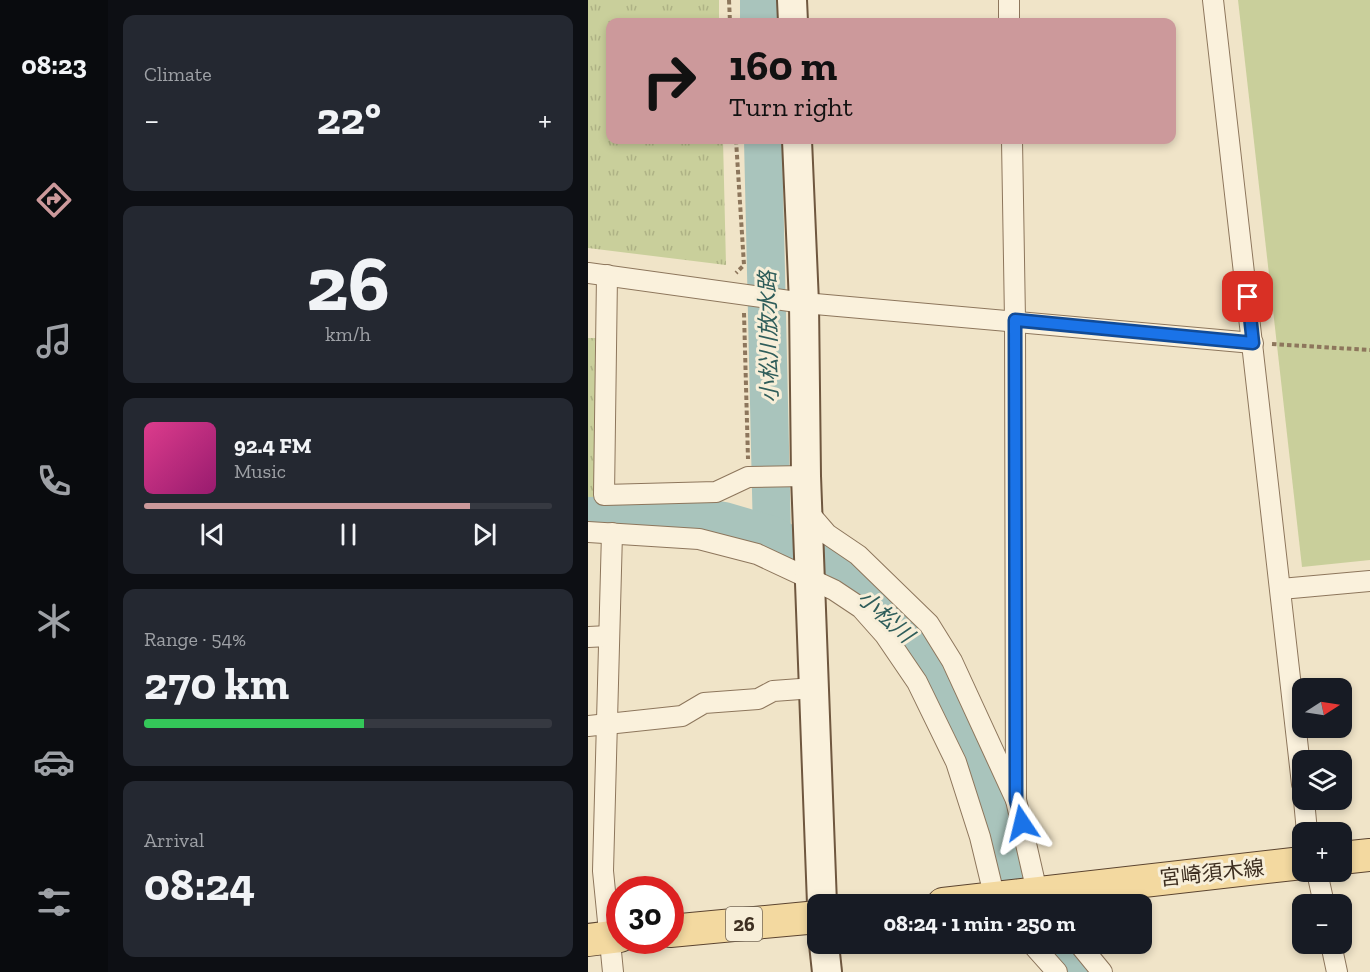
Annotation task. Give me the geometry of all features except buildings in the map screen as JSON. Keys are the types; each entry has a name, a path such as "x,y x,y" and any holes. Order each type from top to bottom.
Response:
{"main road":[{"path":"1352,857 1370,855"},
{"name":"宮崎須木線","path":"1072,894 1292,864"},
{"name":"26","path":"684,930 807,918"}],"street":[{"path":"792,0 793,18"},
{"path":"1009,0 1009,18"},
{"path":"1213,0 1298,750"},
{"path":"797,144 804,303 806,476 822,894"},
{"path":"1012,144 1015,320 1016,800"},
{"path":"806,476 748,477 716,492 604,495 598,274 804,303 1253,343"},
{"path":"809,525 858,555 929,624 952,661 1016,800 1041,894"},
{"path":"588,532 699,539 758,554 810,575 861,608 885,635 917,682 956,762 997,894"},
{"path":"606,938 595,870 597,726 609,636 612,533"},
{"path":"1281,589 1370,581"},
{"path":"588,637 609,636"},
{"path":"597,726 682,716 704,703 758,699 773,691 814,688"},
{"path":"609,954 613,972"},
{"path":"826,954 827,972"},
{"path":"1041,954 1057,972"},
{"path":"1087,954 1102,972"},
{"path":"1333,954 1336,972"}],"path":[{"path":"729,0 730,18"},
{"path":"733,276 744,265 736,144"},
{"path":"744,295 748,477"},
{"path":"1253,343 1370,350"}],"green space":[{"path":"588,0 719,0 719,18 606,18 606,144 723,144 726,265 588,248"},
{"path":"1238,0 1370,0 1370,560 1302,567"},
{"path":"588,338 598,338 594,503 588,502"}],"waterway":[{"name":"小松川放水路","path":"759,0 759,18"},
{"name":"小松川放水路","path":"763,144 772,535"},
{"name":"小松川","path":"588,516 687,515 724,521 772,535 834,570 863,593 915,639 949,691 998,839 1025,894"},
{"name":"小松川","path":"1066,954 1083,972"}],"route":[{"path":"1022,823 1016,800 1015,320 1253,343 1248,297"}]}
